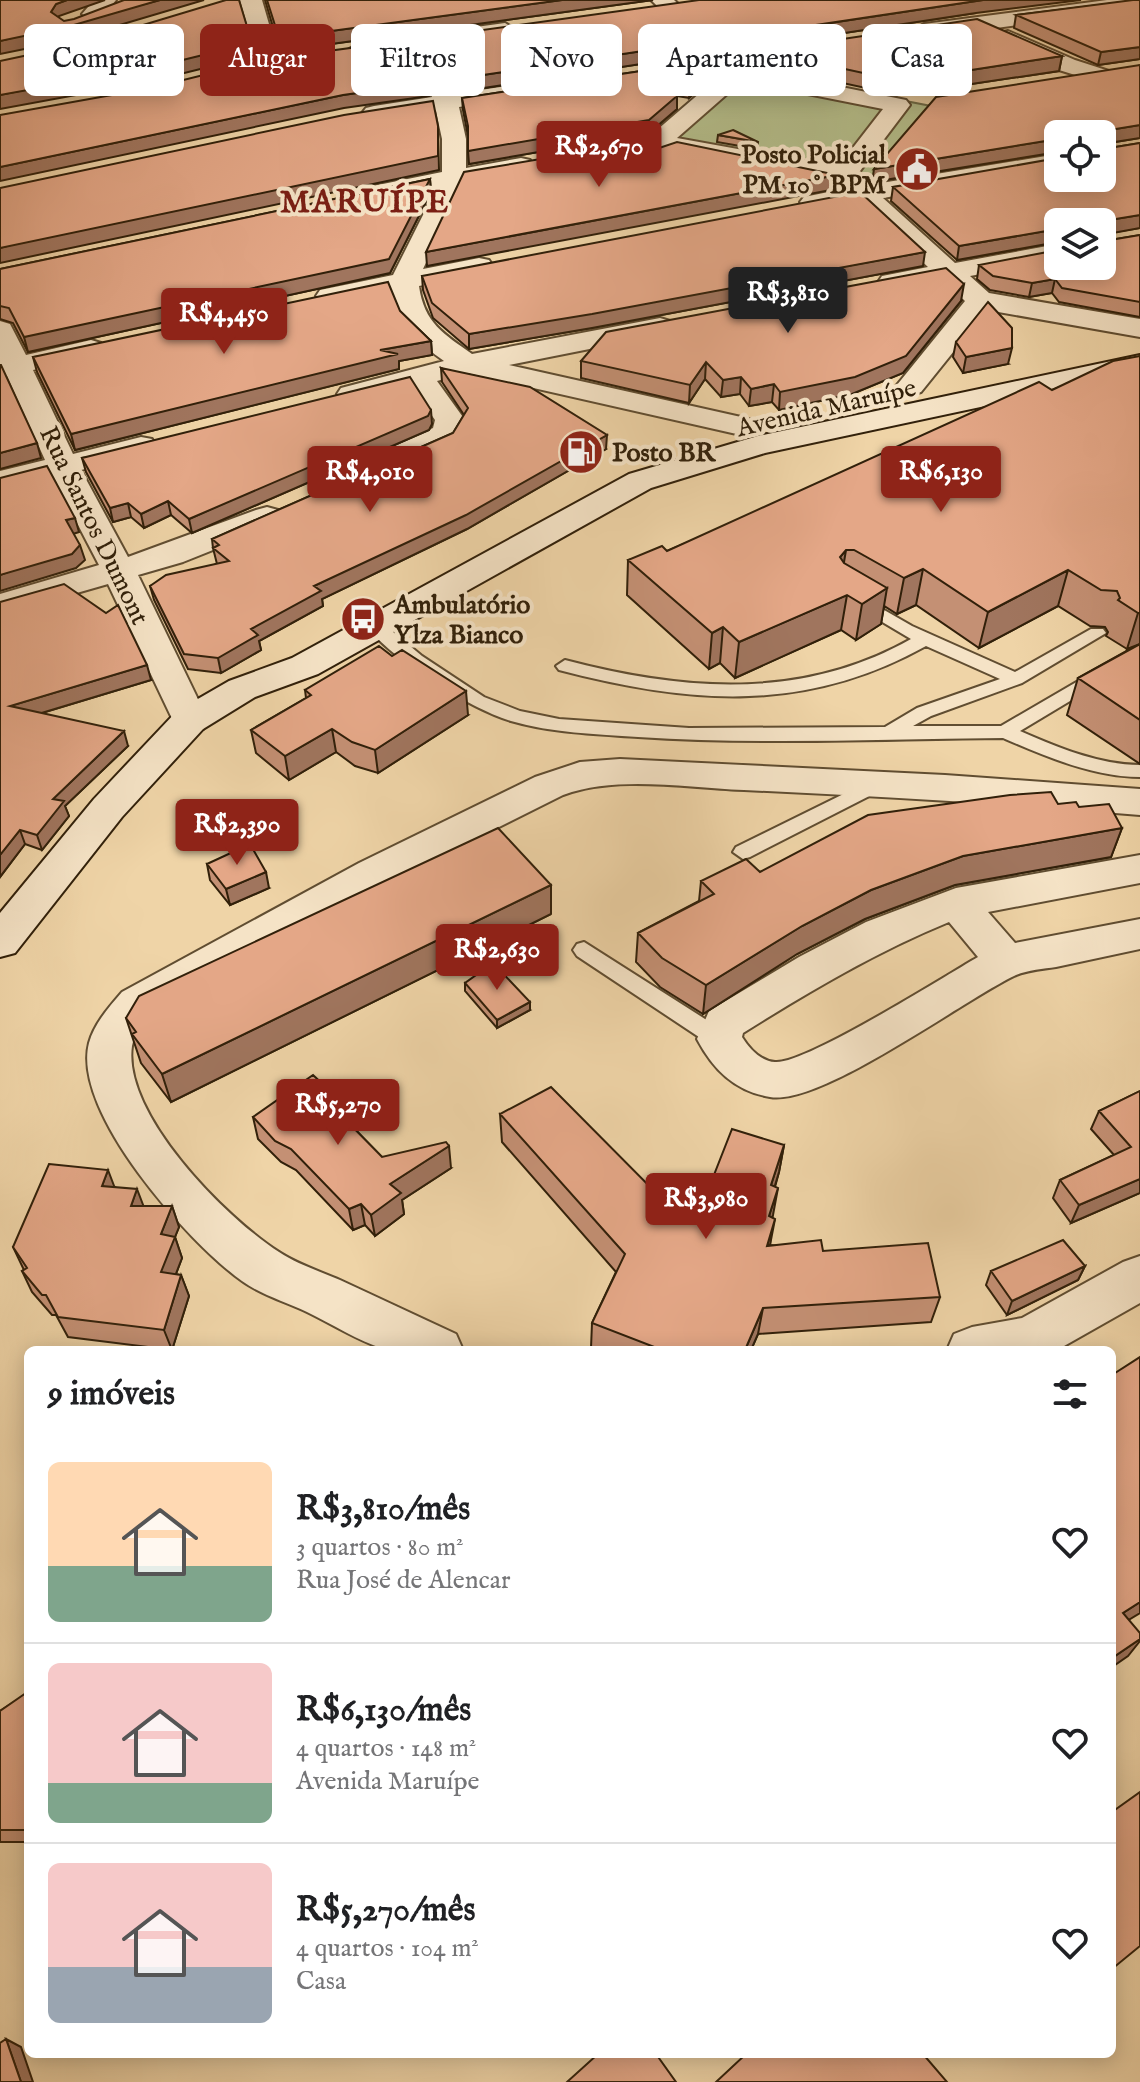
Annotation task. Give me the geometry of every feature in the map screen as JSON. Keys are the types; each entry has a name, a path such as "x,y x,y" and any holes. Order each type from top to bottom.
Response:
{"street":[{"path":"251,0 258,24"},
{"path":"1064,0 1140,19"},
{"path":"970,24 1140,2"},
{"path":"667,4 688,24"},
{"path":"643,12 667,4 697,4"},
{"path":"68,24 108,6"},
{"path":"946,6 977,23 1098,76 1140,88"},
{"path":"459,24 477,13"},
{"path":"344,52 351,51"},
{"path":"1053,82 1140,68"},
{"path":"846,93 898,105 923,101"},
{"path":"345,118 501,94"},
{"path":"444,96 454,139 454,177 404,280 408,310 431,338 467,364 741,426"},
{"path":"658,142 703,96"},
{"path":"853,185 898,105"},
{"path":"348,198 658,142 853,185 980,300 1140,328"},
{"path":"786,208 853,185 1044,163"},
{"path":"871,286 1044,254"},
{"path":"312,300 511,260"},
{"path":"911,386 980,300"},
{"path":"327,400 467,364 685,322"},
{"name":"Rua Santos Dumont","path":"0,330 9,367 119,571 190,720"},
{"name":"Avenida Maruípe","path":"242,689 281,646 616,466 741,426 911,386 1140,340"},
{"path":"9,367 111,345"},
{"name":"Avenida Maruípe","path":"0,942 99,818 190,720 242,689 305,666 374,625 640,481 758,445 1140,364"},
{"path":"0,605 196,547 448,433 450,420 420,377"},
{"path":"0,481 172,439"},
{"path":"429,1346 263,1268 227,1242 132,1129 120,1105 110,1075 109,1045 137,1004 373,873 549,786 580,775 620,772 878,783 1140,802"},
{"path":"1140,869 956,903 881,933 814,968 724,1023 719,1039 734,1061 748,1071 771,1080 792,1079 851,1051 1006,961 1140,934"},
{"path":"956,903 1006,961"},
{"path":"1011,1346 1039,1335 1140,1277"}],"lane":[{"path":"847,593 925,639 1016,679"},
{"path":"374,625 416,660 478,701 516,716 559,725 689,734 1005,732 1057,754 1125,771 1140,771"},
{"path":"887,734 924,712 1016,679 1097,633"},
{"path":"565,666 637,684 685,690 737,690 807,682 866,669 925,639"},
{"path":"1005,732 1140,651"},
{"path":"743,852 878,783"},
{"path":"584,950 719,1039"}],"green space":[{"path":"846,89 862,93 862,96 880,96 931,106 865,189 728,166 652,143 705,96 846,96"}],"building":[{"path":"0,0 67,0 56,4 51,12 64,21 124,0 160,0 77,24 24,24 24,36 0,41"},
{"path":"226,0 239,0 246,24 200,24 200,56 184,60 184,24 146,24"},
{"path":"267,0 562,0 383,24 351,24 351,28 335,30 335,24 275,24"},
{"path":"699,0 983,0 823,24 638,24 638,52 622,54 622,24 526,24"},
{"path":"1140,0 1140,47 1101,52 1016,15"},
{"path":"977,19 1062,56 972,70 972,24 943,24"},
{"path":"501,27 501,72 485,75 485,30"},
{"path":"862,36 862,73 846,69 846,38"},
{"path":"351,48 351,94 0,167 0,115 106,96 184,96 184,80 200,76 200,96 335,96 335,50"},
{"path":"24,56 24,91 0,95 0,61"},
{"path":"1140,65 1140,125 1116,129 1116,120 1044,120 1044,141 874,169 936,97 972,96 972,91"},
{"path":"638,71 638,96 677,96 649,120 468,151 468,126 462,98 501,92 501,96 622,96 622,74"},
{"path":"433,101 438,126 438,156 0,248 0,188 344,115"},
{"path":"733,130 758,142 718,135"},
{"path":"647,141 632,157 677,142 837,175 426,252 464,172"},
{"path":"1140,143 1140,215 1116,219 1116,208 1044,208 1044,231 959,246 893,187 1044,160 1044,192 1116,192 1116,147"},
{"path":"430,179 389,259 24,337 9,308 0,306 0,269"},
{"path":"860,192 925,252 469,334 432,303 422,276"},
{"path":"1140,235 1140,302 1062,288 1056,280 1116,280 1116,239"},
{"path":"1044,253 1044,280 1049,280 1032,283 993,276 979,265"},
{"path":"946,268 964,284 906,356 855,377 780,392 774,384 751,389 741,377 723,380 706,362 690,385 581,361 606,332"},
{"path":"388,282 400,311 431,341 380,350 398,354 71,434 33,357"},
{"path":"988,302 1012,328 1012,348 966,357 956,342"},
{"path":"1140,356 1140,613 1118,600 1117,591 1101,590 1068,570 988,612 923,569 904,578 854,550 846,550 840,557 844,563 887,588 862,604 847,595 739,642 723,627 712,633 628,560 662,546 667,551 1039,382 1052,390 1113,361"},
{"path":"0,365 37,443 0,453"},
{"path":"441,368 530,387 607,435 466,515 314,586 321,591 251,629 258,635 218,658 184,654 150,586 166,575 229,561 213,548 219,545 212,539 453,433 468,408"},
{"path":"410,377 431,410 428,416 189,519 168,501 141,514 128,503 110,508 82,458"},
{"path":"47,466 75,518 66,520 80,545 72,554 0,575 0,478"},
{"path":"64,584 106,613 118,605 147,665 10,706 124,731 53,799 64,801 37,835 20,830 0,855 0,602"},
{"path":"1140,644 1140,720 1078,678"},
{"path":"379,646 392,656 402,650 466,691 375,750 352,742 332,729 285,756 251,730 311,695 305,690"},
{"path":"1051,792 1058,804 1076,802 1079,807 1109,804 1122,828 963,856 871,890 802,926 706,985 662,958 638,933 714,894 701,881 746,859 760,872 868,815"},
{"path":"498,828 551,885 162,1074 132,1034 136,1032 126,1018 139,996"},
{"path":"250,844 266,872 226,889 207,864"},
{"path":"493,963 530,1002 497,1020 465,983"},
{"path":"313,1075 342,1102 337,1111 382,1157 446,1142 449,1146 390,1184 401,1193 371,1215 361,1204 349,1209 291,1149 275,1141 253,1117"},
{"path":"551,1087 676,1213 689,1179 710,1185 732,1129 784,1145 771,1185 778,1188 769,1216 775,1219 767,1246 821,1240 823,1251 928,1243 940,1297 763,1308 747,1346 652,1346 592,1323 625,1254 500,1114"},
{"path":"1140,1091 1140,1179 1079,1205 1060,1180 1131,1147 1099,1111"},
{"path":"49,1164 108,1170 102,1186 137,1189 131,1206 172,1206 161,1234 175,1237 161,1272 181,1275 164,1330 58,1317 46,1295 42,1295 22,1271 27,1268 13,1247"},
{"path":"1063,1240 1085,1266 1012,1301 991,1271"},
{"path":"1140,1357 1140,1602 1123,1613 1140,1633 1140,1639 1116,1655 1116,1372"},
{"path":"24,1694 24,1830 0,1830 0,1711"},
{"path":"1140,1792 1140,1946 1116,1966 1116,1809"},
{"path":"6,2039 21,2082 0,2082 0,2043"},
{"path":"594,2058 659,2058 676,2082 567,2082"},
{"path":"742,2058 926,2058 947,2082 716,2082"}],"place":[{"name":"Posto Policial PM 10˚ BPM","path":"917,169"},
{"name":"Posto BR","path":"581,452"},
{"name":"Ambulatório Ylza Bianco","path":"363,619"}],"district":[{"name":"MARUÍPE","path":"365,201"}]}
